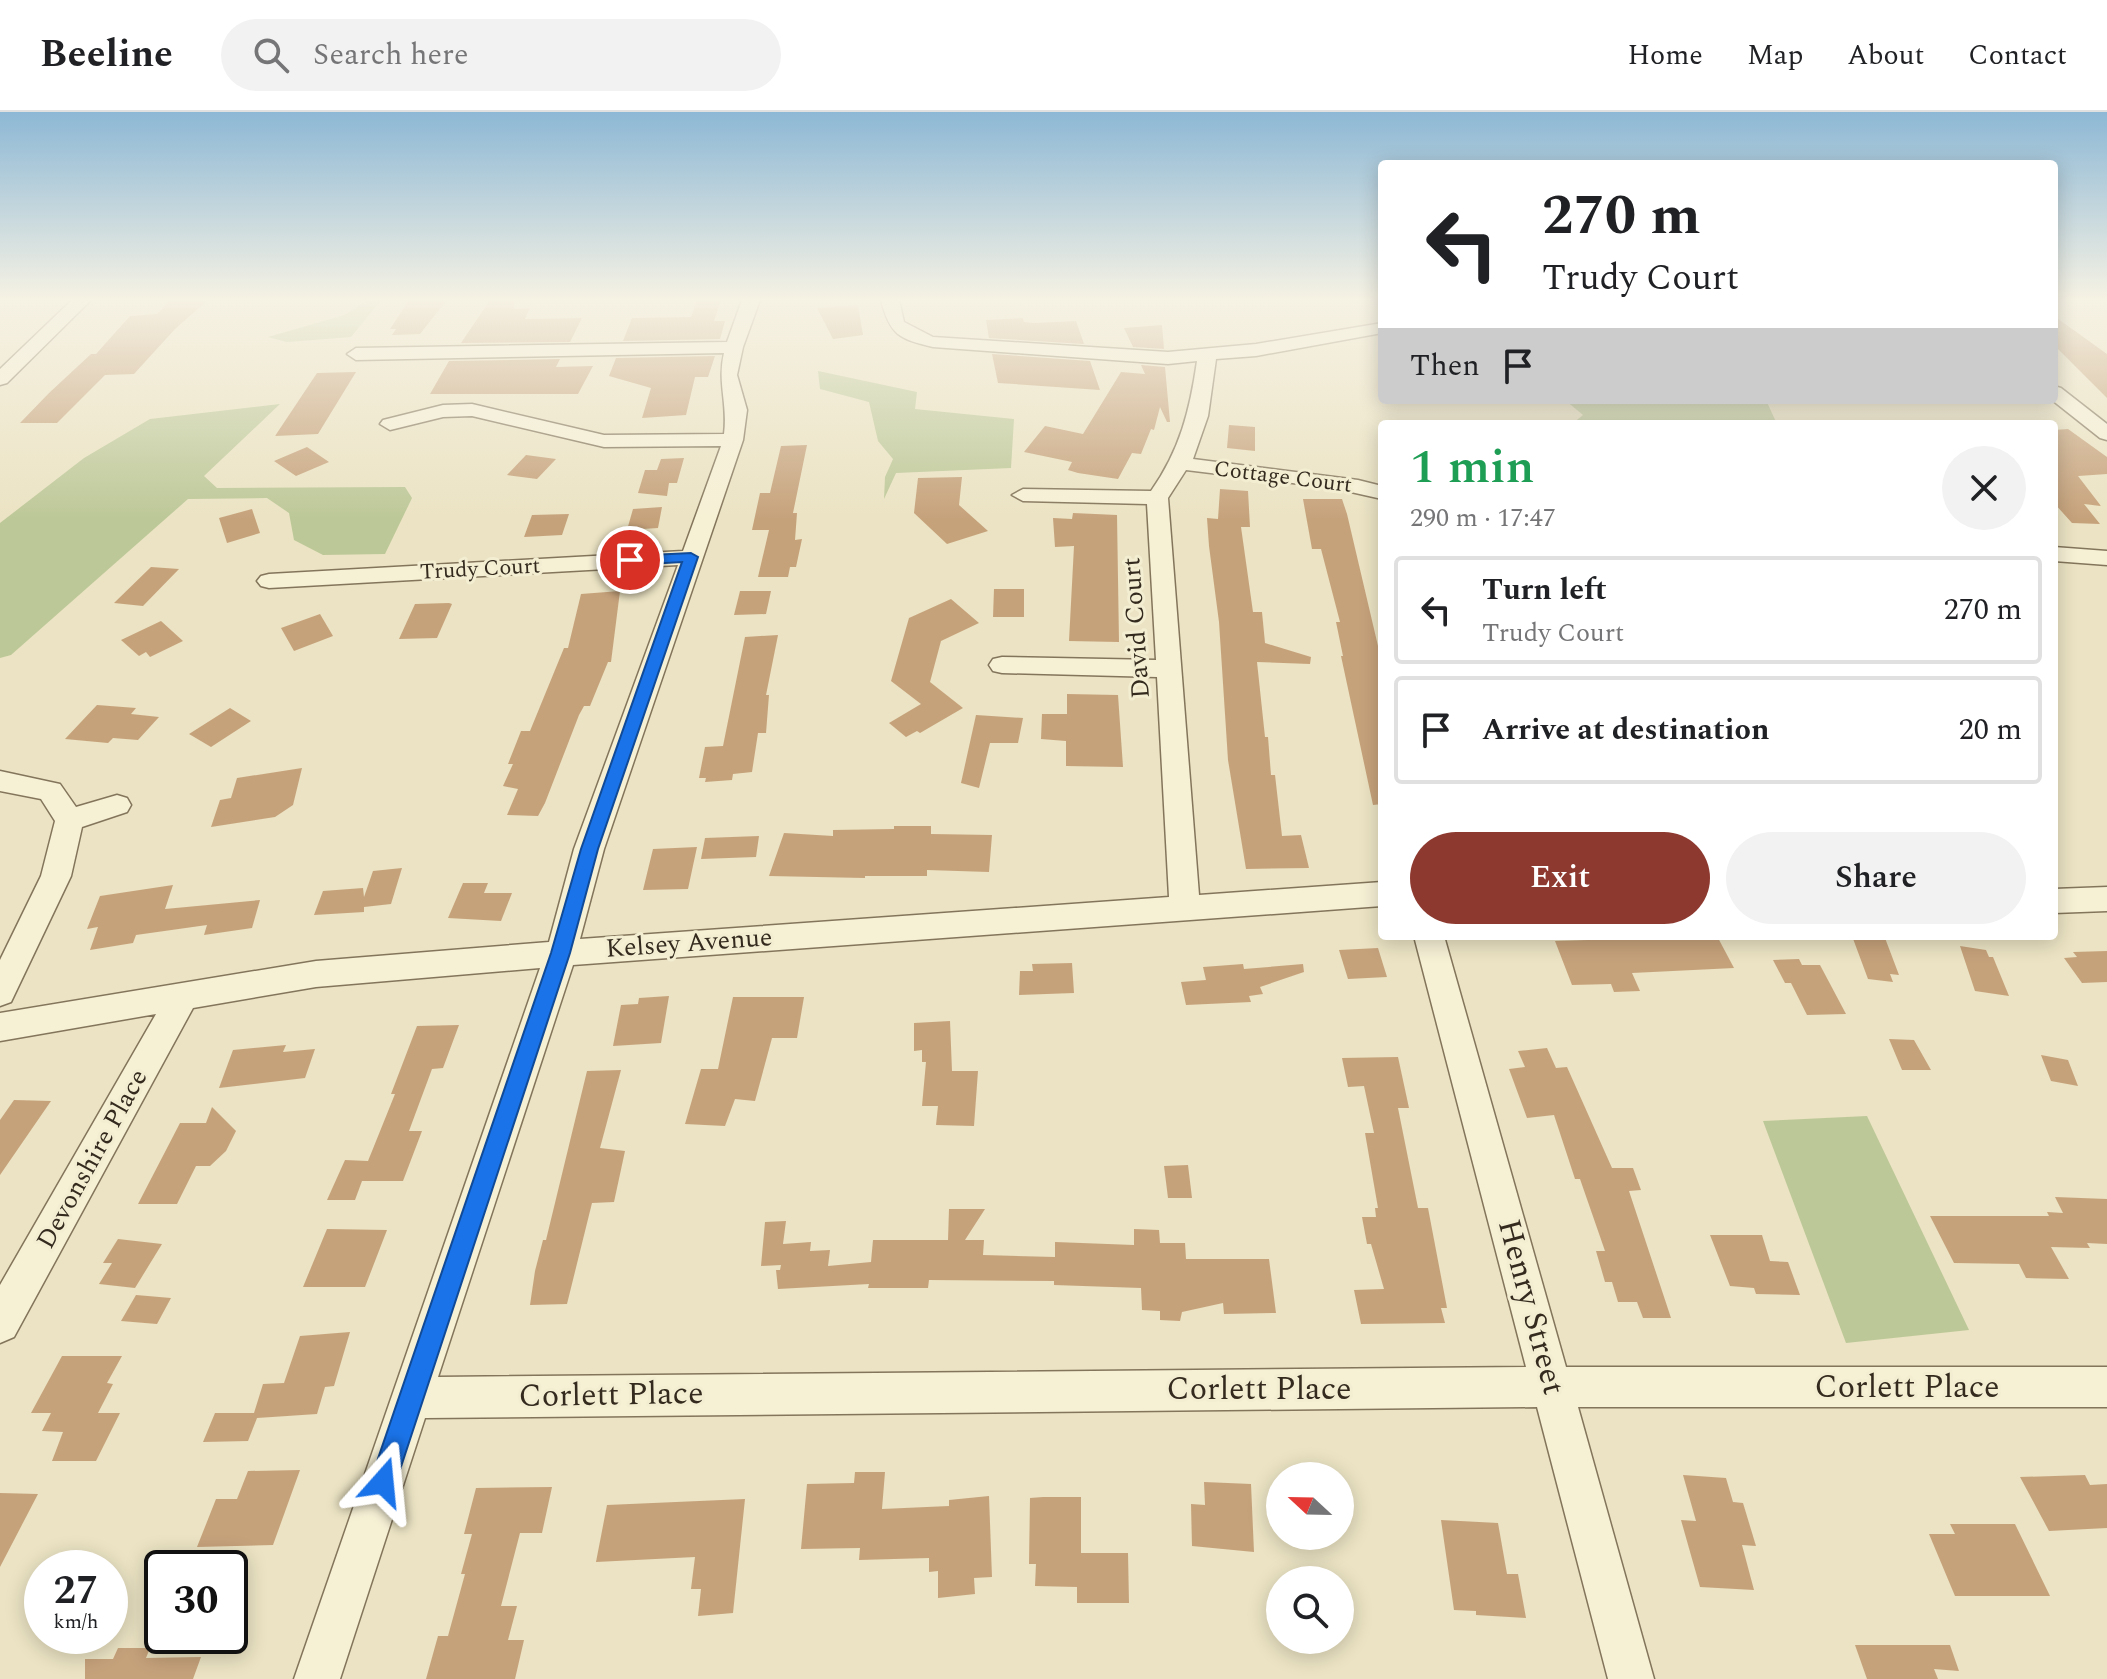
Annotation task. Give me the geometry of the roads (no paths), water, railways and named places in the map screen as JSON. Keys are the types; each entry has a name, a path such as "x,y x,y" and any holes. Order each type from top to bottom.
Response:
{"street":[{"path":"317,1679 561,953 589,849 733,440 737,410 728,373"},
{"path":"1023,495 1157,498 1183,463 1197,430 1205,373"},
{"path":"2058,395 2107,434"},
{"path":"390,424 443,411 472,410 604,441 733,440"},
{"name":"Cottage Court","path":"1183,463 1221,471 1359,486 1378,492"},
{"name":"David Court","path":"1157,498 1185,907"},
{"path":"2058,554 2107,558"},
{"name":"Trudy Court","path":"269,581 691,557"},
{"path":"1002,665 1169,669"},
{"path":"0,781 50,791 69,820 56,876 0,993"},
{"path":"69,820 117,805"},
{"name":"Kelsey Avenue","path":"0,1027 316,974 561,953 1378,894"},
{"path":"2058,901 2107,899"},
{"name":"Henry Street","path":"1430,940 1631,1679"},
{"name":"Devonshire Place","path":"0,1323 184,994"},
{"name":"Corlett Place","path":"411,1398 1554,1387 2107,1387"}]}
